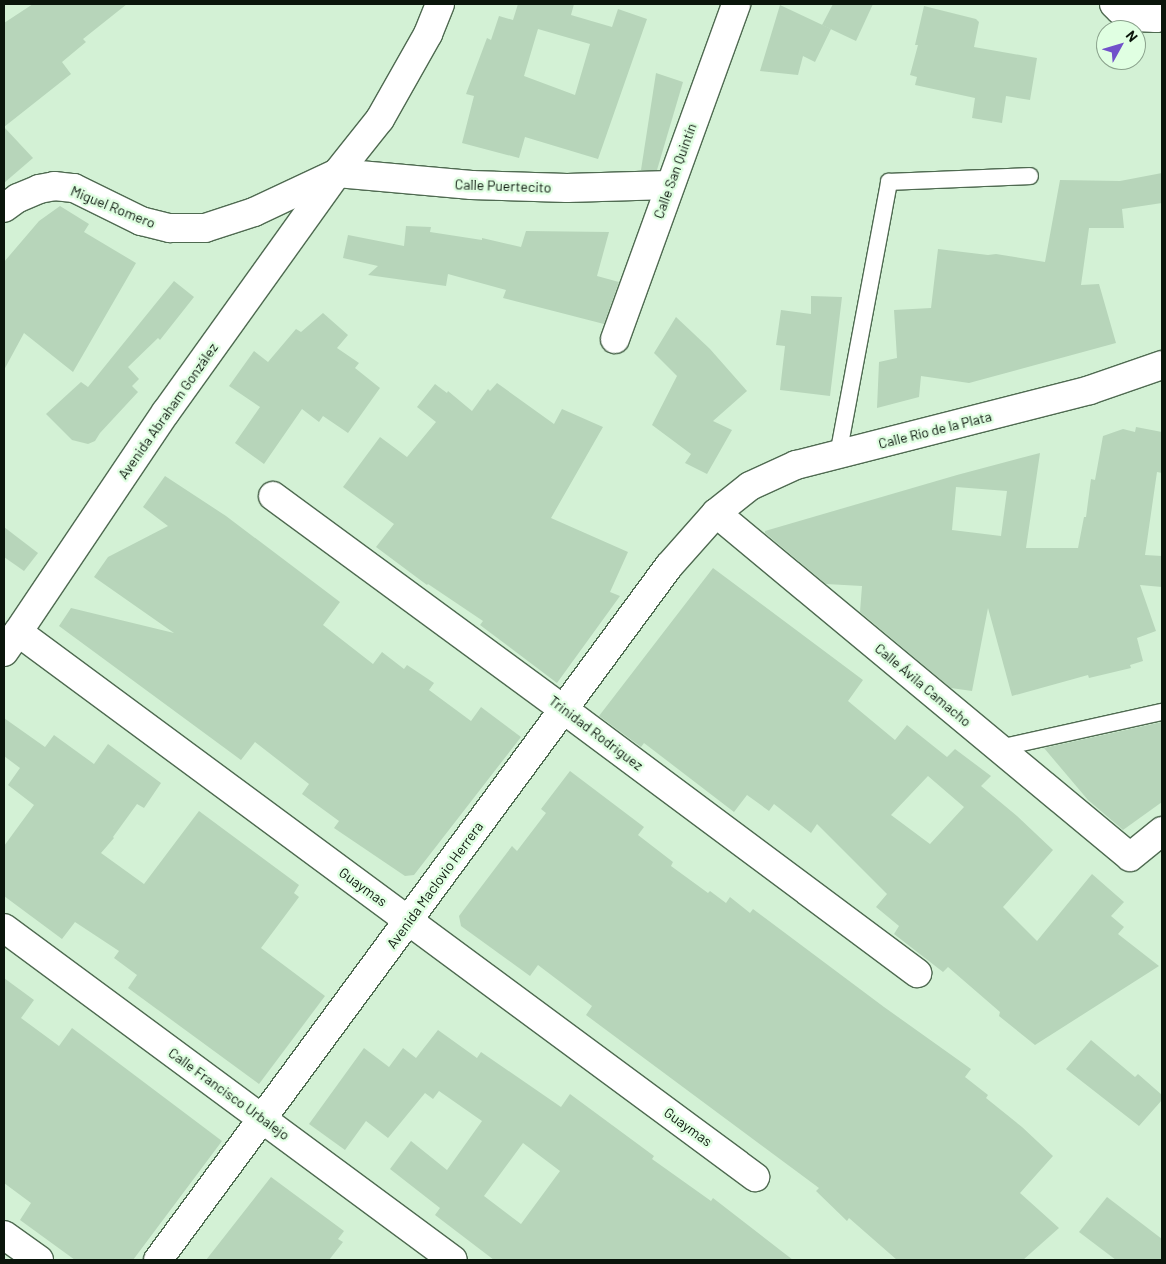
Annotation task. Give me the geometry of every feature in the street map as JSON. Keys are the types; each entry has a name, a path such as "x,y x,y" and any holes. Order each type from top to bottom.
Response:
{"street":[{"name":"Avenida Abraham González","path":"9,636 337,172 380,119 428,34 440,4"},
{"name":"Calle San Quintín","path":"615,339 736,4"},
{"path":"1114,4 1120,10 1135,17 1156,18 1162,15"},
{"name":"Calle Puertecito","path":"337,172 471,186 567,188 670,185"},
{"name":"Miguel Romero","path":"4,208 18,198 39,189 54,186 74,188 141,221 170,228 205,228 254,212 337,172"},
{"name":"Calle Río de la Plata","path":"716,513 750,486 796,465 1090,390 1162,366"},
{"name":"Trinidad Rodriguez","path":"273,496 917,973"},
{"name":"Avenida Maclovio Herrera","path":"158,1260 261,1118 410,921 669,566 716,513"},
{"name":"Calle Ávila Camacho","path":"716,513 1130,857 1162,831"},
{"name":"Guaymas","path":"9,636 410,921 755,1176"},
{"name":"Calle Francisco Urbalejo","path":"4,928 454,1260"},
{"path":"4,1235 39,1260"}],"lane":[{"path":"838,454 889,182 1030,176"},
{"path":"999,748 1162,712"}],"building":[{"path":"33,4 127,4 83,39 86,42 62,62 71,74 4,127 4,23"},
{"path":"518,4 574,4 571,15 612,27 618,9 647,19 598,159 525,137 519,158 462,143 474,96 466,94 487,38 491,40 499,16 513,20","holes":["538,29 590,44 575,95 524,76"]},
{"path":"833,4 873,4 856,41 822,25"},
{"path":"780,5 831,29 815,62 803,56 798,75 760,71"},
{"path":"924,6 976,19 979,22 974,47 1037,58 1030,100 1006,96 1002,123 972,118 975,98 915,85 917,77 910,75 918,45 915,45"},
{"path":"656,73 683,82 657,170 641,170"},
{"path":"4,127 33,158 4,183"},
{"path":"1162,173 1162,203 1122,209 1124,228 1089,228 1081,285 1099,284 1116,343 969,383 921,376 919,397 877,408 879,362 897,358 894,310 931,308 938,249 988,255 996,254 1045,262 1060,180 1120,181"},
{"path":"60,206 89,224 84,232 136,263 73,372 24,333 4,370 4,262 39,221"},
{"path":"406,226 431,227 430,232 482,240 482,238 521,247 526,231 609,232 597,276 619,282 604,324 503,298 506,290 448,274 446,286 368,275 378,266 343,258 348,235 404,246"},
{"path":"174,281 194,297 160,340 158,338 128,367 139,379 132,386 138,392 100,433 95,441 88,444 72,440 46,414 81,382 88,387"},
{"path":"811,296 842,297 830,396 780,390 785,346 776,345 781,310 811,314"},
{"path":"323,313 348,335 337,348 359,363 355,368 380,388 348,433 323,416 319,422 302,409 264,464 235,443 260,407 229,386 254,351 268,362 296,329 301,332"},
{"path":"676,317 710,349 747,391 713,421 732,430 707,474 685,463 691,454 652,425 677,376 654,353"},
{"path":"497,383 554,424 562,409 603,427 551,518 628,552 610,592 620,596 557,683 480,625 483,621 427,585 376,547 394,524 343,487 380,437 407,457 436,422 417,407 435,384 447,393 448,391 472,411 488,389 490,391"},
{"path":"1136,427 1162,432 1162,473 1157,472 1145,555 1162,556 1162,587 1140,585 1156,631 1137,638 1143,661 1130,665 1131,668 1089,678 1088,675 1012,696 988,608 972,691 951,688 860,612 862,586 826,584 765,533 765,531 957,475 1040,453 1026,548 1078,548 1084,517 1086,517 1091,479 1095,480 1103,436 1123,429 1135,432","holes":["956,487 1007,491 1001,536 952,530"]},
{"path":"165,476 226,516 340,602 323,625 373,664 382,652 404,669 407,665 434,683 429,690 471,721 481,707 521,737 414,875 405,876 334,828 339,821 302,794 309,784 255,742 241,760 59,626 71,608 174,633 94,577 108,557 168,526 143,507"},
{"path":"4,527 38,553 24,571 4,557"},
{"path":"713,568 863,680 848,701 895,740 907,725 947,757 955,749 991,776 981,786 1053,850 1003,907 1037,941 1092,874 1124,902 1111,916 1124,927 1118,934 1159,966 1035,1045 999,1016 1000,1012 948,967 943,972 894,934 899,926 876,907 887,894 817,824 811,833 774,804 769,811 747,795 734,812 644,743 641,747 599,716","holes":["928,776 964,807 930,844 891,815"]},
{"path":"4,718 45,747 54,735 94,764 108,744 161,783 144,808 137,804 114,838 101,853 144,884 199,811 299,885 294,893 299,897 261,948 325,996 259,1084 128,988 137,975 114,958 119,951 75,922 62,939 4,896 4,846 34,805 8,785 20,768 4,756"},
{"path":"1162,722 1162,802 1123,830 1088,800 1044,748"},
{"path":"570,771 644,827 638,835 673,862 671,866 708,893 710,891 726,903 730,897 750,913 753,909 971,1069 965,1077 988,1095 986,1098 1022,1127 1053,1156 1020,1193 1059,1228 1023,1260 897,1260 849,1218 847,1221 816,1191 819,1188 586,1015 592,1006 538,965 530,976 461,926 459,916 512,846 517,851 546,813 541,809"},
{"path":"4,978 34,1000 21,1018 59,1046 72,1028 222,1141 133,1260 75,1260 20,1220 31,1203 4,1183"},
{"path":"438,1030 477,1058 481,1052 561,1107 570,1094 654,1156 652,1159 711,1201 713,1198 793,1260 494,1260 435,1215 440,1208 390,1169 411,1141 447,1170 482,1121 439,1091 433,1099 425,1093 388,1138 366,1121 345,1150 309,1124 364,1048 389,1067 403,1048 416,1058","holes":["523,1143 560,1171 521,1224 484,1196"]},
{"path":"1091,1040 1135,1077 1138,1074 1162,1095 1162,1100 1139,1126 1066,1069"},
{"path":"271,1177 344,1231 338,1239 343,1242 329,1260 206,1260"},
{"path":"1107,1197 1162,1239 1162,1260 1116,1260 1079,1232"}]}
